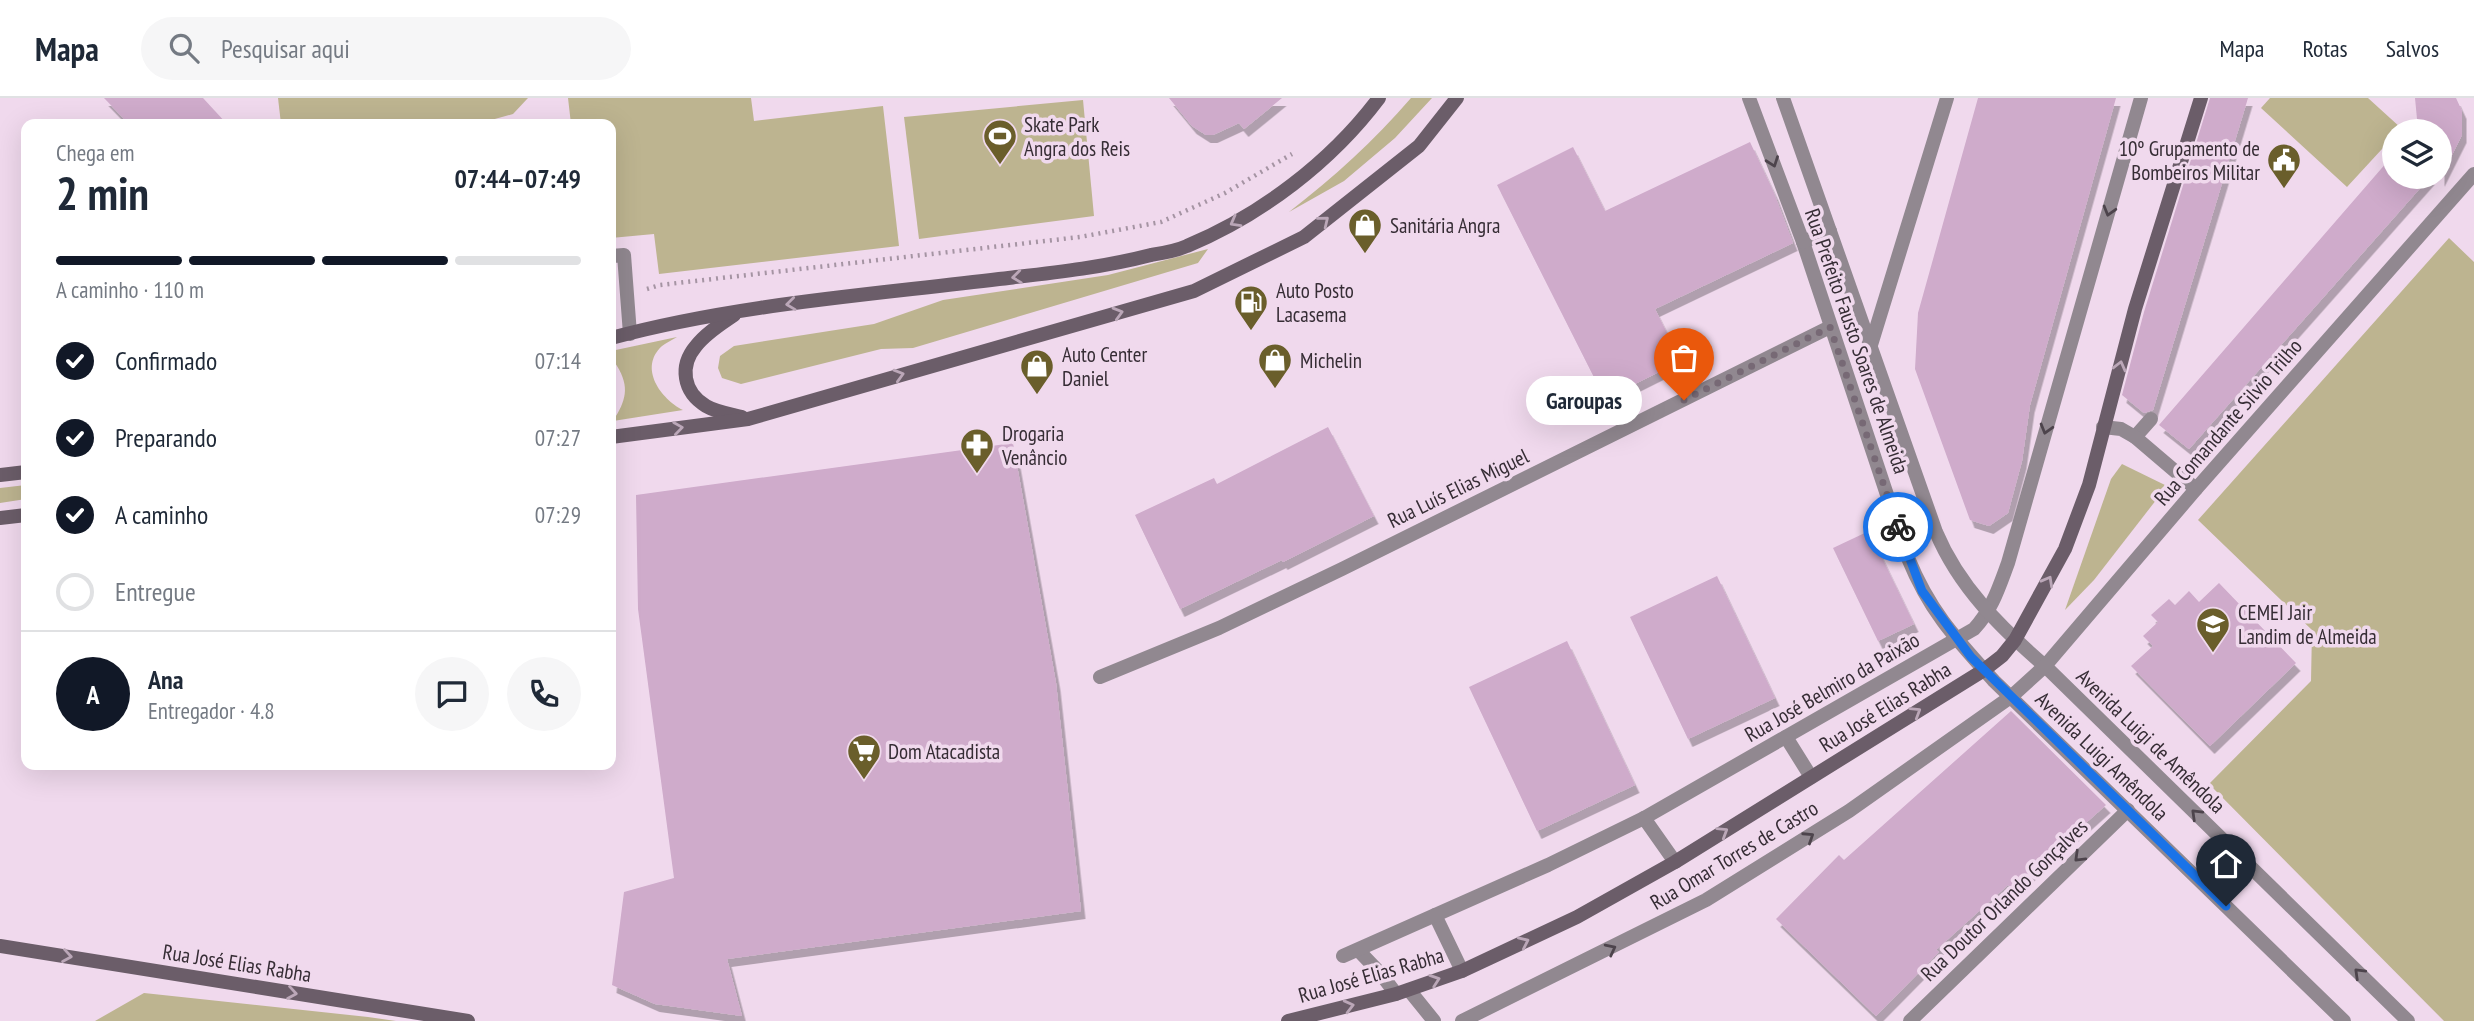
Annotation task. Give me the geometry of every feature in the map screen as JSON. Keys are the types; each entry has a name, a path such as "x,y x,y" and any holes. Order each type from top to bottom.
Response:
{"main road":[{"path":"616,337 741,310 1108,266 1185,247 1236,222 1280,194 1329,155 1379,98"},
{"path":"616,437 748,419 1194,291 1304,237 1419,146 1457,98"},
{"name":"Rua José Elias Rabha","path":"1288,1021 1402,992 1462,971 1577,917 1675,862 1984,670 2002,656 2015,640 2065,549 2089,485 2134,309 2201,98"},
{"path":"741,310 695,346 685,362 685,378 693,396 707,406 748,419"},
{"path":"0,475 21,472"},
{"path":"0,518 21,516"},
{"name":"Rua José Elias Rabha","path":"0,946 468,1021"}],"street":[{"name":"Rua Prefeito Fausto Soares de Almeida","path":"1749,98 1803,242 1908,558 1922,591 1954,636 1984,670"},
{"name":"Rua Prefeito Fausto Soares de Almeida","path":"1783,98 1936,533 1951,564 1988,612 2015,640"},
{"path":"1871,345 1947,98"},
{"name":"Rua José Belmiro da Paixão","path":"1343,956 1548,865 1644,818 1954,636 1974,629 1988,612 1998,593 2008,563 2141,98"},
{"name":"Rua Comandante Silvio Trilho","path":"2012,696 2045,666 2196,489 2474,174"},
{"path":"1803,242 1830,231"},
{"path":"616,256 624,255 630,334"},
{"name":"Rua Luís Elias Miguel","path":"1100,677 1219,628 1830,327"},
{"path":"2135,437 2151,419"},
{"path":"2103,427 2121,429 2135,437 2196,489"},
{"name":"Avenida Luigi de Amêndola","path":"2015,640 2045,666 2408,1021"},
{"name":"Avenida Luigi Amêndola","path":"1984,670 2344,1021"},
{"name":"Rua Omar Torres de Castro","path":"1461,1021 1706,900 1849,811 2012,696"},
{"path":"1786,737 1811,777"},
{"name":"Rua Doutor Orlando Gonçalves","path":"1910,1021 2128,810"},
{"path":"1644,818 1675,862"},
{"path":"1435,915 1462,971"},
{"path":"1358,950 1434,1021"}],"path":[{"path":"660,285 1080,237 1161,222 1225,193 1293,153"}],"shaded area":[{"path":"278,98 528,98 513,114 495,119 280,119"},
{"path":"568,98 751,98 754,121 883,106 899,246 659,274 654,234 616,238 616,119 570,119"},
{"path":"1411,98 1432,98 1395,138 1344,181 1289,212 1353,158"},
{"path":"2270,98 2368,98 2391,119 2382,119 2382,149 2347,187 2261,108"},
{"name":"Skate Park Angra dos Reis","path":"1083,100 1094,216 919,239 904,117"},
{"path":"2449,238 2474,262 2474,1021 2444,1021 2209,784 2311,681 2312,630 2198,520"},
{"path":"1208,249 1198,263 913,348 881,349 741,384 722,378 718,368 720,356 734,346 874,324 943,300 1108,275"},
{"path":"677,337 662,346 655,355 652,373 660,391 683,410 616,421 625,387 616,365 616,350"},
{"path":"2122,464 2167,486 2094,580 2065,610 2111,479"},
{"path":"21,486 21,500 0,503 0,488"},
{"path":"144,993 368,1017 396,1021 95,1021"}],"building":[{"path":"104,98 203,98 222,119 124,119"},
{"path":"1169,98 1282,98 1244,129 1239,123 1213,135 1206,135 1192,126"},
{"path":"1978,98 2116,98 2030,405 2022,461 2008,513 1989,526 1970,520 1915,369 1918,313"},
{"path":"2210,98 2248,98 2153,410 2144,413 2122,395 2144,312"},
{"path":"2415,98 2456,98 2462,111 2462,135 2452,155 2452,119 2417,119"},
{"path":"1750,142 1774,193 1793,243 1655,309 1681,361 1605,399 1497,185 1573,147 1605,211"},
{"path":"2382,168 2382,189 2419,189 2189,449 2159,425"},
{"path":"1328,427 1374,516 1283,562 1282,560 1180,609 1135,515 1214,478 1217,484"},
{"name":"Dom Atacadista","path":"1013,443 1056,683 1081,911 727,959 742,1016 655,1004 612,985 624,892 674,878 638,609 636,495"},
{"path":"1869,531 1914,624 1878,641 1833,548"},
{"path":"1717,576 1775,698 1688,739 1630,617"},
{"path":"2219,583 2296,663 2210,746 2131,666 2153,646 2143,636 2158,622 2151,615 2169,599 2175,605 2189,591 2199,602"},
{"path":"1567,641 1635,785 1537,831 1469,687"},
{"path":"2011,711 2106,805 2012,889 2008,885 1936,950 1939,952 1876,1016 1776,919 1839,855 1844,860"}],"way so far":[{"path":"1684,400 1830,327 1898,527"}],"place":[{"name":"Skate Park Angra dos Reis","path":"1000,166"},
{"name":"10º Grupamento de Bombeiros Militar","path":"2284,190"},
{"name":"Sanitária Angra","path":"1365,255"},
{"name":"Auto Posto Lacasema","path":"1251,332"},
{"name":"Michelin","path":"1275,390"},
{"name":"Auto Center Daniel","path":"1037,396"},
{"name":"Garoupas","path":"1684,400"},
{"name":"Drogaria Venâncio","path":"977,475"},
{"name":"CEMEI Jair Landim de Almeida","path":"2213,654"},
{"name":"Dom Atacadista","path":"864,781"}],"route":[{"path":"1898,527 1922,591 1971,657 2226,906"}]}
